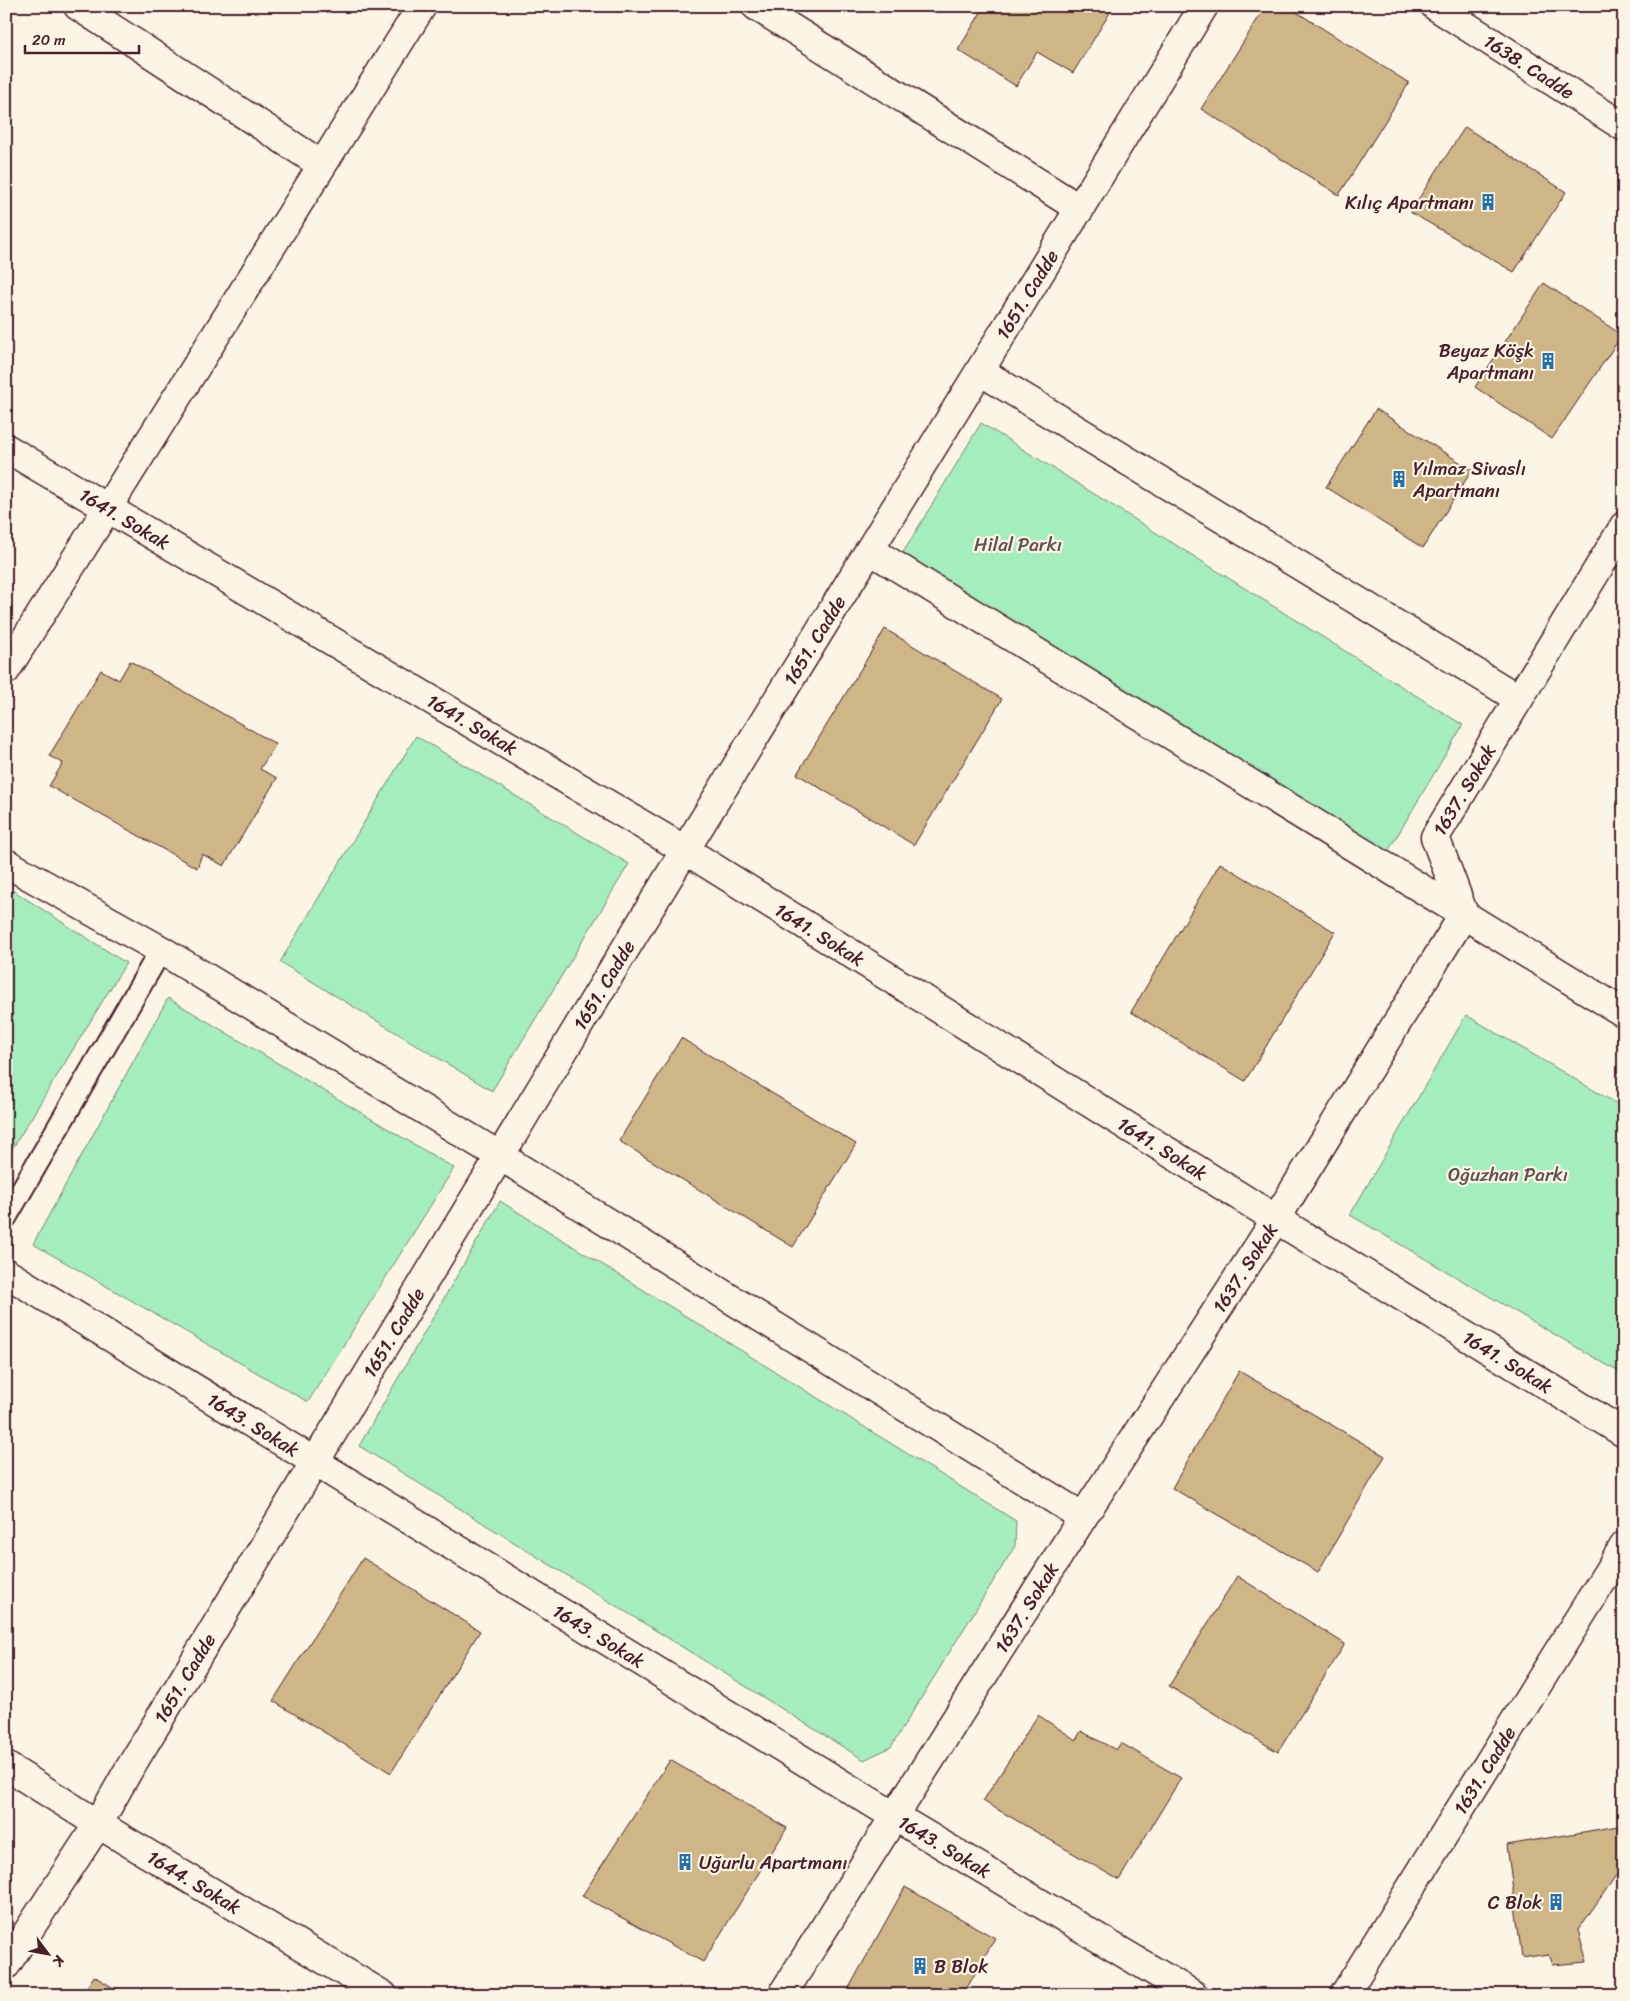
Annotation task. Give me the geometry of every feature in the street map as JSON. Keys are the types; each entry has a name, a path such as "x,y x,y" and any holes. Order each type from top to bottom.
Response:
{"street":[{"path":"78,6 322,165"},
{"path":"6,670 422,6"},
{"path":"756,6 1080,209"},
{"name":"1651. Cadde","path":"6,1965 98,1824 128,1771 685,850 1204,6"},
{"name":"1638. Cadde","path":"1435,6 1624,127"},
{"path":"980,371 1519,699"},
{"name":"1641. Sokak","path":"6,448 685,850 1276,1219 1624,1433"},
{"name":"1637. Sokak","path":"782,1995 1083,1517 1276,1219 1464,914 1435,837 1624,526"},
{"path":"870,550 1624,1013"},
{"path":"6,863 161,950 500,1156 1083,1517"},
{"name":"1643. Sokak","path":"6,1273 894,1816 1194,1995"},
{"name":"1631. Cadde","path":"1344,1995 1624,1546"},
{"name":"1644. Sokak","path":"6,1766 98,1824 383,1995"}],"lane":[{"path":"6,1217 161,950"}],"green space":[{"name":"Hilal Parkı","path":"981,423 1463,725 1381,863 895,566"},
{"path":"416,736 629,864 492,1091 280,962"},
{"path":"6,886 126,963 6,1159"},
{"path":"168,998 454,1168 308,1402 33,1244"},
{"name":"Oğuzhan Parkı","path":"1466,1015 1624,1108 1624,1375 1350,1215"},
{"path":"500,1201 1016,1521 1015,1546 891,1747 864,1760 359,1446"}],"building":[{"path":"978,6 1114,6 1073,73 1037,52 1016,86 958,50 983,9"},
{"path":"1266,6 1287,6 1409,83 1339,195 1201,109"},
{"name":"Kılıç Apartmanı","path":"1465,127 1566,192 1514,272 1410,212"},
{"name":"Beyaz Köşk Apartmanı","path":"1544,283 1622,335 1552,439 1475,387"},
{"name":"Yılmaz Sivaslı Apartmanı","path":"1376,409 1472,470 1423,548 1326,487"},
{"path":"885,629 1002,699 914,845 797,774"},
{"path":"130,661 276,744 260,769 277,778 224,866 202,854 197,868 49,786 63,763 49,756 101,670 119,680"},
{"path":"1220,863 1335,932 1245,1081 1131,1012"},
{"path":"681,1038 856,1144 793,1247 619,1141"},
{"path":"1239,1371 1385,1456 1318,1572 1172,1488"},
{"path":"363,1558 480,1631 391,1773 273,1701"},
{"path":"1237,1576 1345,1644 1278,1752 1169,1686"},
{"path":"1038,1715 1076,1740 1081,1731 1116,1750 1121,1743 1181,1778 1119,1880 983,1801"},
{"name":"Uğurlu Apartmanı","path":"670,1760 787,1828 703,1962 582,1896"},
{"name":"C Blok","path":"1624,1825 1624,1872 1617,1874 1578,1930 1587,1962 1552,1965 1548,1954 1522,1958 1507,1845"},
{"name":"B Blok","path":"905,1887 995,1938 963,1995 845,1995"},
{"path":"94,1976 125,1995 82,1995"}],"place":[{"name":"Kılıç Apartmanı","path":"1488,202"},
{"name":"Beyaz Köşk Apartmanı","path":"1548,361"},
{"name":"Yılmaz Sivaslı Apartmanı","path":"1399,479"},
{"name":"Uğurlu Apartmanı","path":"685,1862"},
{"name":"C Blok","path":"1556,1902"},
{"name":"B Blok","path":"920,1966"}]}
